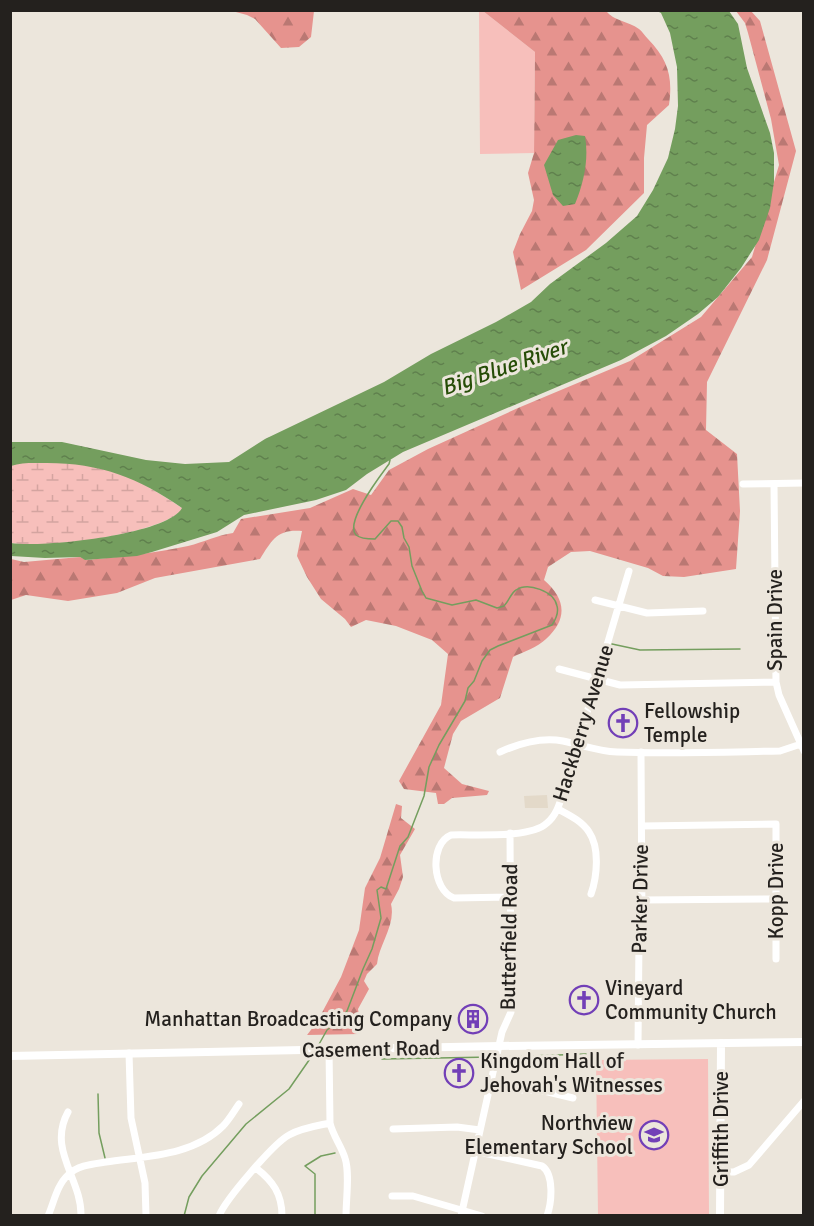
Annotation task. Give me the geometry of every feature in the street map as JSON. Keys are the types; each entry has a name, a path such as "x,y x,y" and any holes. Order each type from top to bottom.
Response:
{"street":[{"path":"743,484 804,483"},
{"name":"Spain Drive","path":"774,484 776,682 779,695 802,746"},
{"name":"Hackberry Avenue","path":"510,897 454,898 445,894 438,879 437,849 442,840 451,835 528,832 542,827 558,809 629,571"},
{"path":"595,600 647,613 704,611"},
{"path":"559,669 620,685 776,682"},
{"path":"500,752 518,744 543,740 564,742 604,752 780,751 802,746"},
{"name":"Parker Drive","path":"638,1045 639,940 642,923 641,752"},
{"path":"558,809 585,827 593,840 595,882 591,894"},
{"name":"Kopp Drive","path":"642,826 776,824 776,958"},
{"name":"Butterfield Road","path":"461,1213 502,1032 511,1012 510,833"},
{"path":"642,900 776,899"},
{"name":"Casement Road","path":"10,1056 804,1042"},
{"name":"Griffith Drive","path":"720,1215 721,1043"},
{"path":"326,1049 330,1123 347,1164 346,1215"},
{"path":"129,1053 131,1118 145,1183 146,1215"},
{"path":"490,1084 505,1089 544,1091 573,1098"},
{"path":"721,1172 734,1172 749,1165 804,1101"},
{"path":"48,1215 60,1186 69,1173 89,1164 183,1149 201,1142 225,1123 239,1104"},
{"path":"68,1112 62,1122 63,1156 81,1198 81,1215"},
{"path":"219,1215 225,1204 272,1148 291,1133 330,1123"},
{"path":"393,1129 457,1127 480,1130"},
{"path":"475,1151 546,1168 550,1178 547,1215"},
{"path":"256,1167 267,1176 279,1194 282,1215"},
{"path":"392,1196 413,1196 454,1206 461,1213 482,1215"}],"shaded area":[{"path":"547,795 548,808 525,808 524,796"}],"green space":[{"path":"232,11 314,11 311,37 299,47 281,48 255,19"},
{"path":"479,11 483,11 535,52 534,153 480,154"},
{"path":"483,11 606,11 641,31 660,54 668,69 669,105 647,125 644,193 586,250 521,290 513,252 532,211 534,200 528,173 534,153 535,52"},
{"path":"736,11 751,11 760,21 796,151 767,260 707,382 706,430 737,454 740,511 736,569 684,577 663,576 648,568 590,551 571,552 548,567 544,580 557,594 562,609 558,624 543,642 513,657 500,698 461,721 453,734 444,768 462,784 489,791 487,795 452,798 444,804 438,804 436,793 404,789 399,781 441,705 448,654 432,640 396,626 366,620 351,627 321,599 307,577 297,556 302,531 287,532 276,537 260,559 155,578 117,593 68,601 26,595 11,600 11,559 24,562 80,557 86,560 188,546 233,533 241,519 310,508 353,489 371,495 389,470 428,449 518,408 630,361 701,317 752,257 779,165 771,119 748,33 745,23"},
{"path":"18,463 72,463 103,468 144,485 182,510 169,519 150,527 126,533 73,542 11,543 10,466"},
{"path":"396,804 402,806 401,818 415,829 400,855 403,877 391,904 391,919 377,964 367,974 364,981 369,989 358,1009 361,1028 359,1034 307,1035 317,1022 341,977 359,930 365,888 380,858"},
{"name":"Northview Elementary School","path":"708,1059 709,1215 598,1215 596,1060"}],"water":[{"name":"Big Blue River","path":"657,11 729,11 738,24 747,68 770,133 774,153 774,182 770,208 759,240 718,297 698,314 666,336 621,360 403,452 346,490 316,500 244,515 217,532 137,556 85,560 80,557 11,556 11,543 48,543 102,538 153,526 172,517 182,508 150,488 102,469 66,464 29,463 11,466 11,442 62,442 146,460 185,464 229,462 265,439 384,382 431,354 531,302 550,284 606,243 637,216 653,190 668,158 675,129 678,106 677,67 670,33 661,13"},
{"path":"576,135 585,136 585,170 575,204 563,206 553,195 544,165 558,140"}],"waterway":[{"path":"318,1046 327,1030 347,1011 372,949 381,918 377,890 381,887 386,889 400,846 408,837 424,796 429,767 465,701 468,688 474,681 482,661 490,650 552,625 557,614 557,606 551,596 540,589 527,587 516,590 504,606 497,608 476,600 452,605 426,598 412,566 409,547 398,521 391,521 375,539 356,535 355,520 359,510 390,460"},
{"path":"612,644 640,650 740,649"},
{"path":"184,1216 189,1197 202,1176 246,1124 289,1089 314,1053"},
{"path":"501,1057 586,1054"},
{"path":"382,1059 492,1057"},
{"path":"98,1094 99,1133 105,1158"},
{"path":"315,1216 315,1174 305,1166 321,1156 335,1153"}],"place":[{"name":"Fellowship Temple","path":"623,723"},
{"name":"Vineyard Community Church","path":"584,1000"},
{"name":"Manhattan Broadcasting Company","path":"473,1019"},
{"name":"Kingdom Hall of Jehovah's Witnesses","path":"459,1073"},
{"name":"Northview Elementary School","path":"654,1135"}]}
